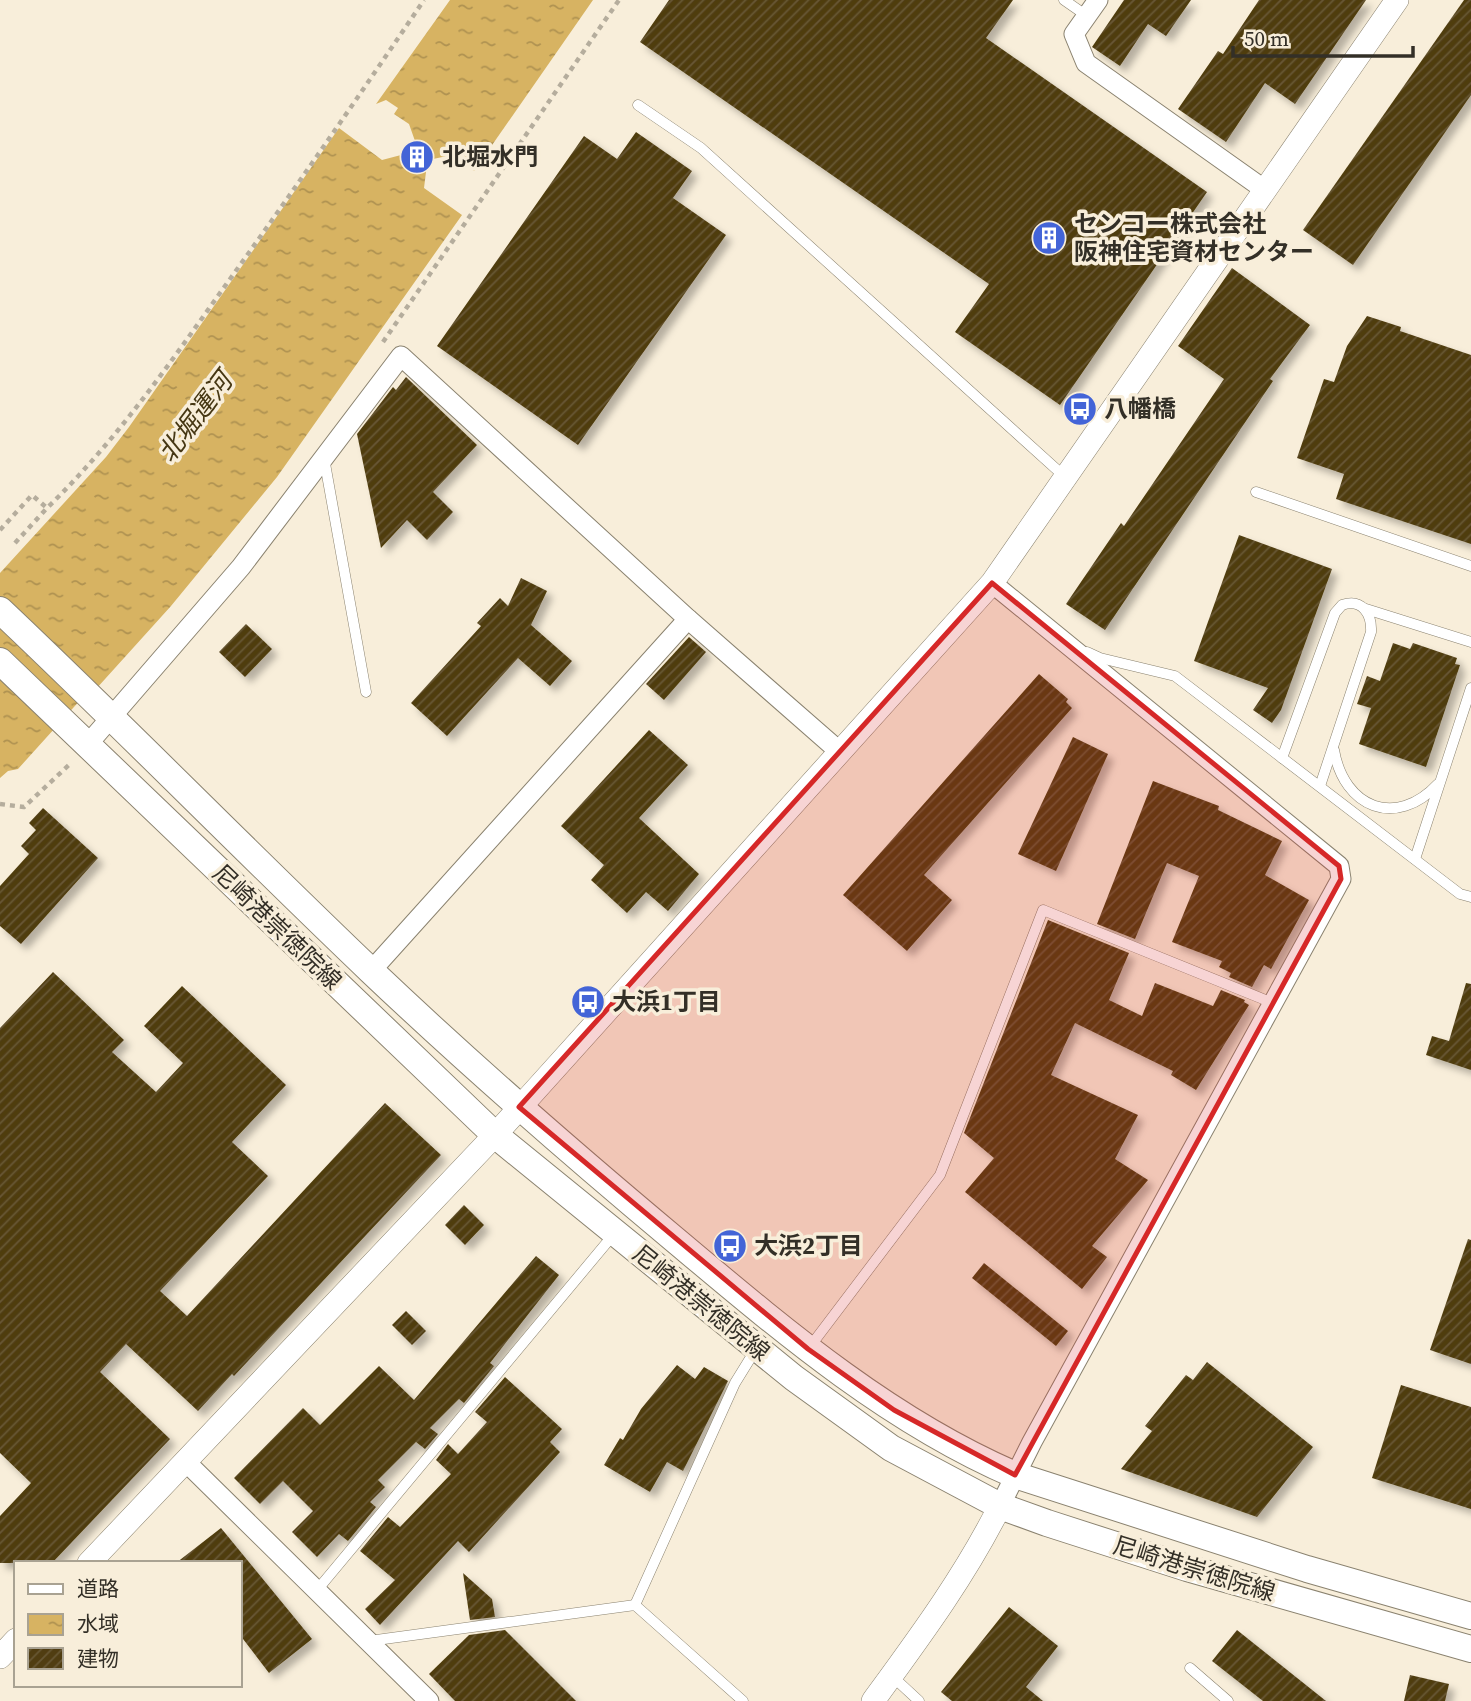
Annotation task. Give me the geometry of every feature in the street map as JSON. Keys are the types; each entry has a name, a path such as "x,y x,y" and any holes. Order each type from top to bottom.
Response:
{"main road":[{"name":"尼崎港崇徳院線","path":"0,610 105,709 371,971 519,1107 808,1349 894,1410 984,1462 1015,1475 1307,1569 1471,1616"},
{"name":"尼崎港崇徳院線","path":"0,661 495,1135 834,1409 891,1448 1000,1506 1187,1568 1471,1649"}],"street":[{"path":"91,1561 495,1135 992,583 1397,0"},
{"path":"1092,8 1074,34 1086,63 1265,190"},
{"path":"78,735 241,567 401,356 688,619 840,752"},
{"path":"873,1701 945,1603 1341,879 1339,866 992,583"},
{"path":"371,971 688,619"},
{"path":"185,1461 429,1701"},
{"path":"0,1657 14,1642"}],"lane":[{"path":"1063,0 1092,8"},
{"path":"638,105 701,148 1065,478"},
{"path":"324,457 366,692"},
{"path":"1256,492 1471,566"},
{"path":"1282,758 1335,613 1348,603 1471,642"},
{"path":"1320,786 1371,632 1372,619 1366,609"},
{"path":"1053,634 1100,659 1175,676 1460,894 1471,897"},
{"path":"1415,859 1471,688"},
{"path":"1333,746 1343,783 1358,798 1377,806 1400,808 1425,798 1441,781"},
{"path":"808,1349 940,1175 1043,910 1273,1003"},
{"path":"318,1589 615,1233"},
{"path":"635,1605 735,1383 757,1348"},
{"path":"369,1641 635,1605 743,1701"},
{"path":"1190,1668 1228,1701"},
{"path":"892,1676 919,1701"}],"path":[{"path":"15,542 90,467 126,424 320,154 424,0"},
{"path":"381,345 619,0"},
{"path":"0,530 32,495 47,509"},
{"path":"0,804 24,807 78,735"}],"highlighted area":[{"path":"992,583 1339,866 1341,879 1015,1475 894,1410 808,1349 519,1107"}],"water":[{"path":"450,0 593,0 474,171 452,155 433,159 411,145 415,141 409,124 394,114 398,108 386,100 376,104"},
{"name":"北堀運河","path":"339,128 382,160 401,155 426,172 424,188 462,215 277,477 171,606 96,689 92,687 18,769 8,771 0,778 0,573 106,457 129,427"}],"building":[{"name":"センコー株式会社 阪神住宅資材センター","path":"669,0 1013,0 986,38 1207,192 1060,405 955,332 989,284 640,42"},
{"path":"1124,0 1191,0 1166,36 1148,24 1120,66 1092,47"},
{"path":"1259,0 1366,0 1295,104 1265,83 1226,142 1178,109 1218,51 1223,54"},
{"path":"1464,0 1471,0 1471,95 1353,265 1303,230"},
{"path":"636,132 692,171 673,198 726,235 578,445 437,346 584,136 617,159"},
{"path":"1232,268 1310,325 1270,379 1273,381 1105,630 1066,604 1121,523 1124,526 1224,379 1178,346"},
{"path":"1367,316 1401,327 1400,331 1471,355 1471,544 1336,499 1344,474 1297,458 1324,379 1334,382 1347,346"},
{"path":"406,377 477,445 433,492 453,512 427,540 407,520 381,548 357,434 393,387 396,390"},
{"path":"1239,535 1332,569 1281,710 1272,723 1253,710 1268,688 1194,661"},
{"path":"521,578 547,591 531,625 572,661 550,686 518,658 447,736 411,703 481,626 477,623 500,598 508,606"},
{"path":"246,624 272,649 245,677 219,652"},
{"path":"689,637 706,652 664,700 646,684"},
{"path":"1393,643 1410,649 1413,643 1457,658 1455,664 1460,665 1426,767 1359,744 1371,708 1357,704 1367,676 1380,681"},
{"path":"1039,674 1068,699 1066,702 1072,708 924,875 952,900 907,951 843,895"},
{"path":"649,730 688,765 639,818 699,874 668,911 646,892 627,913 591,880 604,865 561,826"},
{"path":"1073,737 1108,754 1056,871 1018,854"},
{"path":"1153,781 1219,806 1218,810 1282,841 1265,875 1309,900 1271,969 1264,965 1252,987 1229,977 1231,973 1219,967 1222,961 1172,942 1199,876 1167,863 1135,939 1097,924"},
{"path":"43,808 98,858 21,944 0,926 0,886 29,854 21,846 36,830 29,823"},
{"path":"1048,920 1129,953 1109,1000 1142,1016 1155,983 1213,1006 1221,990 1245,1000 1249,1005 1196,1090 1171,1075 1173,1071 1075,1023 1051,1075 1138,1115 1115,1159 1148,1180 1092,1246 1107,1257 1082,1289 965,1192 994,1158 964,1133"},
{"path":"53,972 124,1040 112,1052 156,1092 183,1063 144,1026 182,986 286,1085 232,1142 268,1176 160,1291 187,1316 385,1103 441,1155 198,1411 126,1344 100,1372 170,1439 54,1561 0,1563 0,1516 31,1483 0,1453 0,1028"},
{"path":"1466,983 1471,984 1471,1070 1426,1055 1432,1036 1449,1041"},
{"path":"464,1205 484,1225 465,1245 445,1225"},
{"path":"1468,1239 1471,1240 1471,1364 1430,1350"},
{"path":"536,1256 559,1275 490,1363 494,1366 464,1403 459,1399 430,1428 438,1434 425,1449 416,1442 378,1480 385,1487 370,1502 376,1507 348,1541 339,1534 317,1557 292,1532 313,1511 283,1481 260,1504 234,1478 303,1408 320,1425 379,1366 414,1400"},
{"path":"984,1263 1068,1331 1056,1346 972,1278"},
{"path":"406,1311 426,1331 412,1345 392,1325"},
{"path":"1207,1362 1313,1447 1257,1517 1121,1469 1152,1431 1145,1426 1186,1375 1193,1380"},
{"path":"677,1365 695,1379 704,1367 728,1381 683,1471 667,1462 650,1492 604,1465 641,1409"},
{"path":"505,1377 562,1429 550,1442 560,1452 469,1552 458,1541 380,1625 365,1609 395,1580 360,1551 388,1517 400,1527 451,1474 436,1460 448,1444 458,1454 487,1422 475,1412"},
{"path":"1401,1385 1471,1407 1471,1509 1372,1478"},
{"path":"221,1528 312,1639 269,1673 242,1638 242,1561 179,1561"},
{"path":"463,1573 492,1599 495,1617 470,1620"},
{"path":"1009,1607 1058,1646 1026,1687 1043,1701 952,1701 941,1692"},
{"path":"505,1630 576,1701 455,1701 429,1674 469,1635"},
{"path":"1237,1630 1326,1701 1263,1701 1212,1661"},
{"path":"1410,1675 1449,1684 1445,1701 1404,1701"}],"place":[{"name":"北堀水門","path":"417,157"},
{"name":"センコー株式会社 阪神住宅資材センター","path":"1049,238"},
{"name":"八幡橋","path":"1080,409"},
{"name":"大浜1丁目","path":"588,1002"},
{"name":"大浜2丁目","path":"730,1246"}]}
